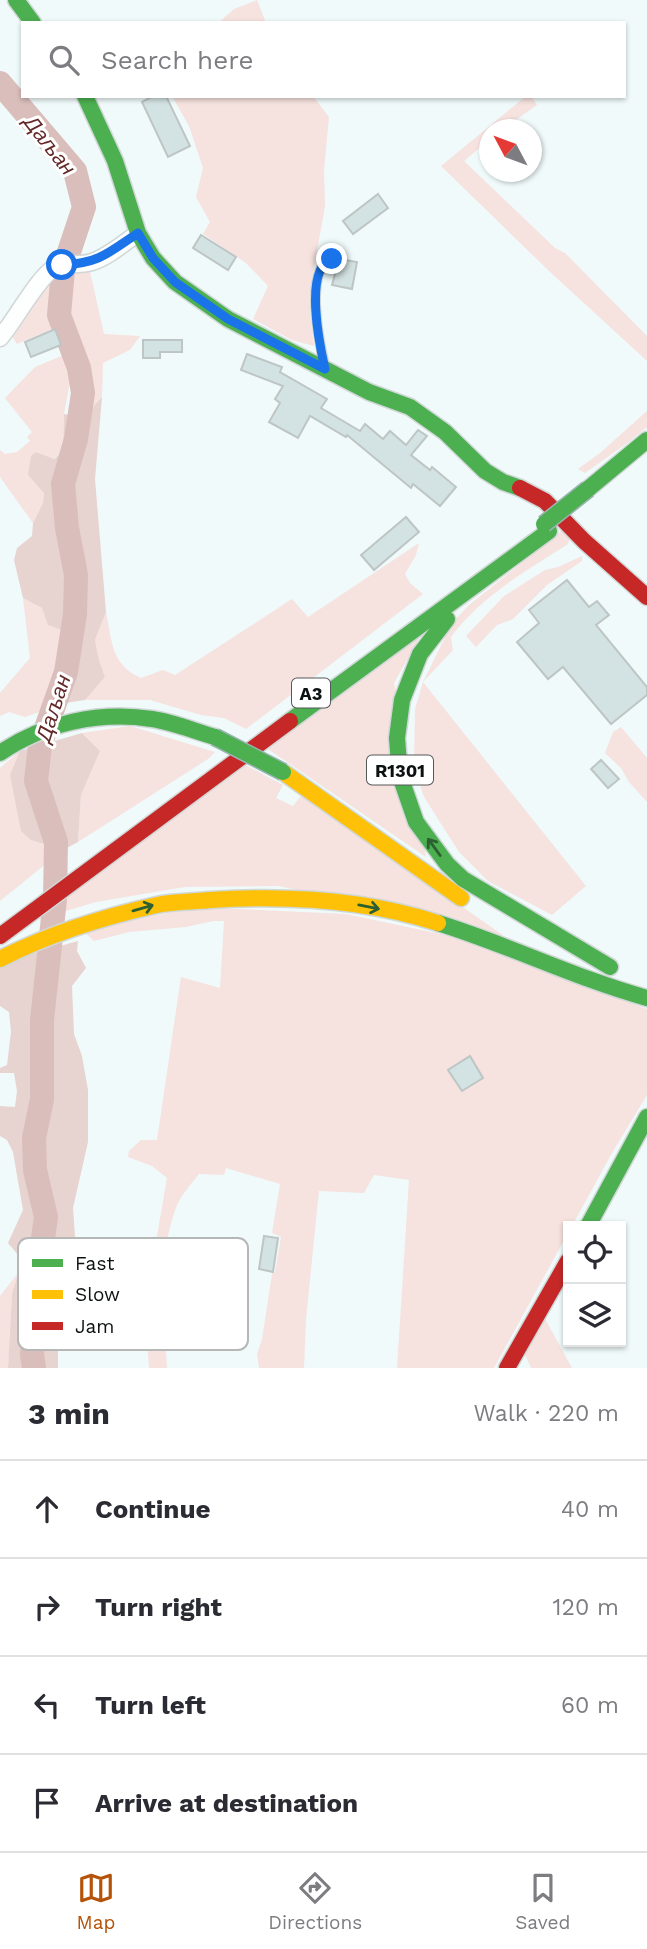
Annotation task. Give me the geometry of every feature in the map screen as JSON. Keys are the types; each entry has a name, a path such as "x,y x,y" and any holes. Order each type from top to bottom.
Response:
{"main road":[{"path":"16,0 32,21"},
{"path":"86,98 115,161 138,233 153,258 175,282 228,319 369,392 410,407 444,432 485,471 545,500 584,541 647,597"},
{"name":"A3","path":"0,926 215,776 549,530 647,440"},
{"name":"A3","path":"591,494 647,458"},
{"name":"A3","path":"83,869 210,767 549,530"},
{"name":"R1301","path":"363,827 550,942 617,969 508,907 455,872 416,822 400,776 397,738 402,700 420,653 442,622 549,530"},
{"name":"R1301","path":"0,753 19,740 63,724 93,717 152,719 215,737 283,772 473,906"},
{"path":"128,821 210,767"},
{"path":"0,916 33,902 57,875"},
{"path":"0,959 32,943 77,927 159,904 257,897 338,901 414,915 473,934 604,986 647,998"},
{"name":"A3","path":"0,936 33,902"},
{"path":"516,935 537,950 604,986"},
{"path":"591,1221 647,1117"},
{"path":"507,1368 563,1270"}],"street":[{"path":"0,338 52,269 62,265 95,261 138,233"}],"lane":[{"path":"325,369 315,318 317,279 325,261 332,259"}],"shaded area":[{"path":"257,0 265,21 220,21 234,9"},
{"path":"173,98 315,98 329,117 324,170 325,206 312,279 310,312 314,346 292,340 253,319 268,286 246,263 203,234 210,222 196,197 203,168 189,126"},
{"path":"524,98 532,98 537,105 517,119 498,119"},
{"path":"479,135 479,148 464,161 479,175 479,182 486,182 555,248 565,253 647,336 647,361 441,166"},
{"path":"89,267 104,334 140,336 130,350 103,363 102,397 84,417 87,397 85,377 71,376 64,414 63,451 53,459 36,452 28,475 44,493 43,503 33,523 0,477 0,450 5,454 17,452 30,441 27,437 32,432 5,398 35,367 64,355 67,351 57,327 17,344 12,336 49,277 57,271"},
{"path":"102,397 95,479 106,612 95,640 105,677 85,700 65,703 52,697 60,668 62,630 48,625 42,608 23,598 14,560 17,548 32,536 33,523 43,503 44,493 28,475 31,456 36,452 54,459 63,451 64,414 84,417"},
{"path":"647,411 647,427 585,473 578,469 600,453"},
{"path":"564,529 570,538 568,544 520,574 476,609 451,637 453,650 423,682 452,623 469,605"},
{"path":"419,543 416,555 405,574 410,583 423,594 246,729 224,718 201,715 150,700 85,700 105,677 95,640 106,612 114,651 131,673 141,678 163,670 175,675 292,599 308,617"},
{"path":"582,556 582,561 547,585 513,619 497,625 476,647 466,636 504,596 545,570"},
{"path":"23,598 42,608 62,630 60,668 52,697 65,703 25,717 9,712 0,716 0,693 30,658"},
{"path":"425,628 394,683 426,857 262,745"},
{"path":"423,682 586,886 552,915 488,881 459,852 424,797 414,767 415,709"},
{"path":"130,726 215,752 78,842 81,795 100,751 82,733"},
{"path":"621,727 647,758 647,802 629,782 621,768 605,753 613,732"},
{"path":"82,733 100,751 81,795 78,842 63,850 31,840 21,831 10,775 20,751"},
{"path":"20,751 31,840 63,850 0,901 0,768"},
{"path":"240,762 283,785 276,798 293,806 300,797 305,796 504,936 279,886 185,887 96,902 32,921"},
{"path":"195,907 346,914 464,939 647,1009 647,1095 575,1221 563,1221 563,1242 494,1368 397,1368 409,1180 374,1175 364,1193 319,1191 306,1319 304,1368 259,1368 257,1354 281,1237 272,1233 280,1184 226,1168 224,1175 199,1174 177,1205 168,1238 157,1238 167,1178 152,1166 128,1157 129,1151 141,1140 157,1140 181,977 220,988 224,921 129,932 94,941 83,931"},
{"path":"78,941 77,951 86,968 72,986 74,1034 82,1056 88,1090 88,1142 73,1208 75,1238 18,1238 18,1255 8,1243 23,1210 13,1152 7,1140 0,1136 0,1106 15,1107 17,1091 14,1073 0,1073 0,1068 7,1065 11,1032 9,1012 0,1006 0,963"},
{"path":"18,1273 12,1293 8,1368 0,1368 0,1296"},
{"path":"18,1275 18,1350 58,1350 58,1368 8,1368 12,1293"},
{"path":"544,1317 572,1368 531,1368 523,1350"},
{"path":"148,1350 166,1350 167,1368 149,1368"}],"building":[{"path":"149,98 167,98 190,146 168,157 142,102"},
{"path":"378,194 388,208 353,234 343,221"},
{"path":"201,235 236,257 228,270 193,248"},
{"path":"339,259 357,262 352,289 332,285"},
{"path":"55,329 61,345 31,357 25,342"},
{"path":"143,340 182,340 182,352 160,352 160,358 143,358"},
{"path":"247,354 282,367 280,372 327,399 321,408 360,431 365,424 383,439 390,431 406,445 418,430 427,436 411,455 430,470 432,467 456,487 440,506 413,484 411,488 347,435 346,437 310,416 298,438 269,422 280,403 275,399 283,386 241,370"},
{"path":"406,517 419,532 374,570 361,555"},
{"path":"567,580 589,607 597,601 609,615 596,625 647,687 647,695 611,724 563,667 548,679 517,642 539,623 529,610"},
{"path":"601,760 619,779 608,788 591,769"},
{"path":"470,1056 483,1078 462,1091 448,1070"},
{"path":"264,1236 278,1238 273,1272 259,1269"}],"waterway":[{"name":"Даљан","path":"0,83 75,171 84,207 63,270 59,315 79,368 83,393 76,439 63,484 67,528 76,575 75,614 66,672 40,745 36,781 56,842 55,899 42,1020 42,1099 34,1138 35,1170 46,1217 43,1238"},
{"name":"Даљан","path":"33,1350 34,1368"}],"traffic: fast":[{"path":"16,0 32,21"},
{"path":"86,98 115,161 138,233 153,258 175,282 228,319 369,392 410,407 445,432 485,471 520,488"},
{"path":"588,489 647,440"},
{"path":"544,524 588,489"},
{"path":"290,721 549,531"},
{"path":"447,619 420,654 402,700 397,738 400,776 416,822 447,864 463,879 610,967"},
{"path":"0,753 53,727 92,718 132,717 160,720 215,737"},
{"path":"215,737 283,772"},
{"path":"438,923 647,998"},
{"path":"591,1221 647,1117"}],"traffic: slow":[{"path":"283,772 461,898"},
{"path":"0,959 77,927 177,902 268,898 326,901 382,909 438,923"}],"traffic: jam":[{"path":"520,488 545,501 584,541 647,597"},
{"path":"0,936 290,721"},
{"path":"507,1368 563,1270"}],"route":[{"path":"62,265 95,261 138,233 153,258 175,282 201,301 228,319 325,369 315,318 317,279 325,261 332,259"}]}
